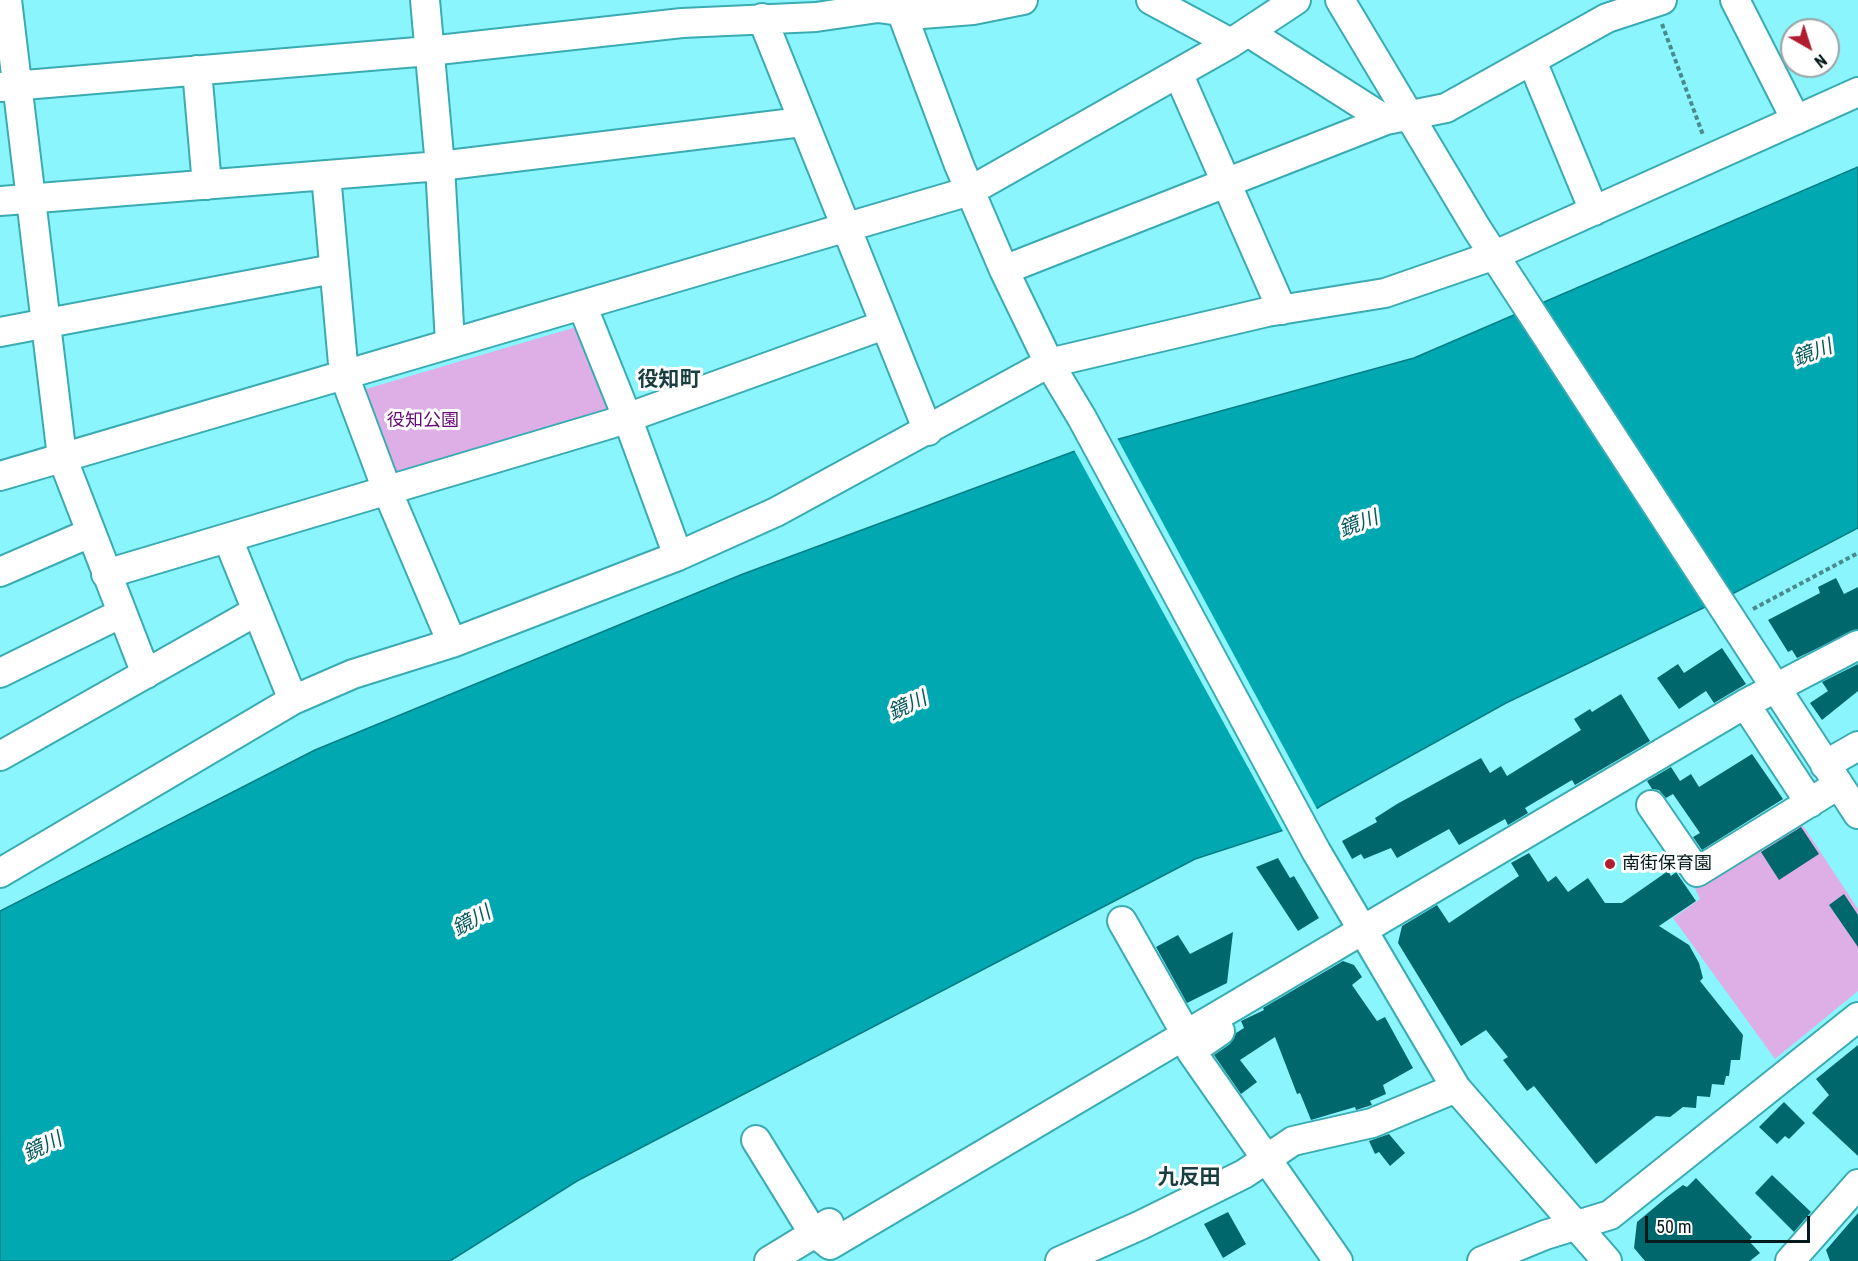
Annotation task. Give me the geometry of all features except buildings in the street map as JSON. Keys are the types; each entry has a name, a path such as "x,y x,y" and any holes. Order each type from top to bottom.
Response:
{"street":[{"path":"7,0 9,87 30,199 62,457 146,674"},
{"path":"425,0 440,166 450,343"},
{"path":"9,87 429,51 682,22 816,17 900,6 922,14 973,10 1023,0"},
{"path":"1151,0 1240,37 1398,117"},
{"path":"0,476 970,191 1240,37 1296,0"},
{"path":"1340,0 1398,117 1742,616 1776,688 1858,814"},
{"path":"1735,0 1796,120"},
{"path":"1005,270 1398,117 1446,108 1532,61 1604,9 1658,1"},
{"path":"900,6 970,191 1049,363 1082,418 1316,851 1456,1088 1607,1261"},
{"path":"762,18 928,431"},
{"path":"1532,61 1594,211"},
{"path":"197,70 207,185"},
{"path":"1178,73 1282,310"},
{"path":"0,873 293,700 353,674 452,643 678,556 776,512 1049,363 1282,310 1385,293 1503,267 1594,211 1858,92"},
{"path":"0,201 440,166 802,122"},
{"path":"326,176 344,375 387,490 452,643"},
{"path":"0,332 333,269"},
{"path":"582,305 627,417 678,556"},
{"path":"106,574 627,417 884,326"},
{"path":"0,572 90,533"},
{"path":"228,539 255,612 293,700"},
{"path":"0,756 255,612"},
{"path":"0,672 122,613"},
{"path":"769,1261 829,1246 1182,1026 1233,1007 1364,932 1738,708 1858,645"},
{"path":"1738,708 1810,803"},
{"path":"1651,805 1697,872 1810,803 1831,775 1858,747"},
{"path":"1122,921 1182,1026"},
{"path":"1233,1007 1236,1016 1234,1023 1191,1051 1338,1261"},
{"path":"1482,1261 1545,1235 1578,1227 1610,1215 1858,1017"},
{"path":"1060,1261 1233,1179 1293,1142 1372,1123 1456,1088"},
{"path":"756,1140 829,1246"},
{"path":"1790,1261 1858,1184"}],"path":[{"path":"1658,1 1713,158"},
{"path":"1742,616 1858,553"}],"green space":[{"name":"役知公園","path":"573,328 583,332 612,406 607,414 398,477 390,473 361,399 366,389"},
{"path":"1798,818 1858,909 1858,991 1775,1059 1673,918 1700,899 1693,884"}],"water":[{"name":"鏡川","path":"1858,167 1858,528 1734,593 1506,703 1322,805 1284,830 1195,859 577,1181 450,1261 0,1261 0,911 315,750 743,574 1075,451 1414,358"}],"pier":[{"path":"1116,436 1318,811 1284,833 1073,448"}],"place":[{"name":"南街保育園","path":"1610,864"}],"district":[{"name":"役知町","path":"669,381"},
{"name":"九反田","path":"1189,1179"}]}
